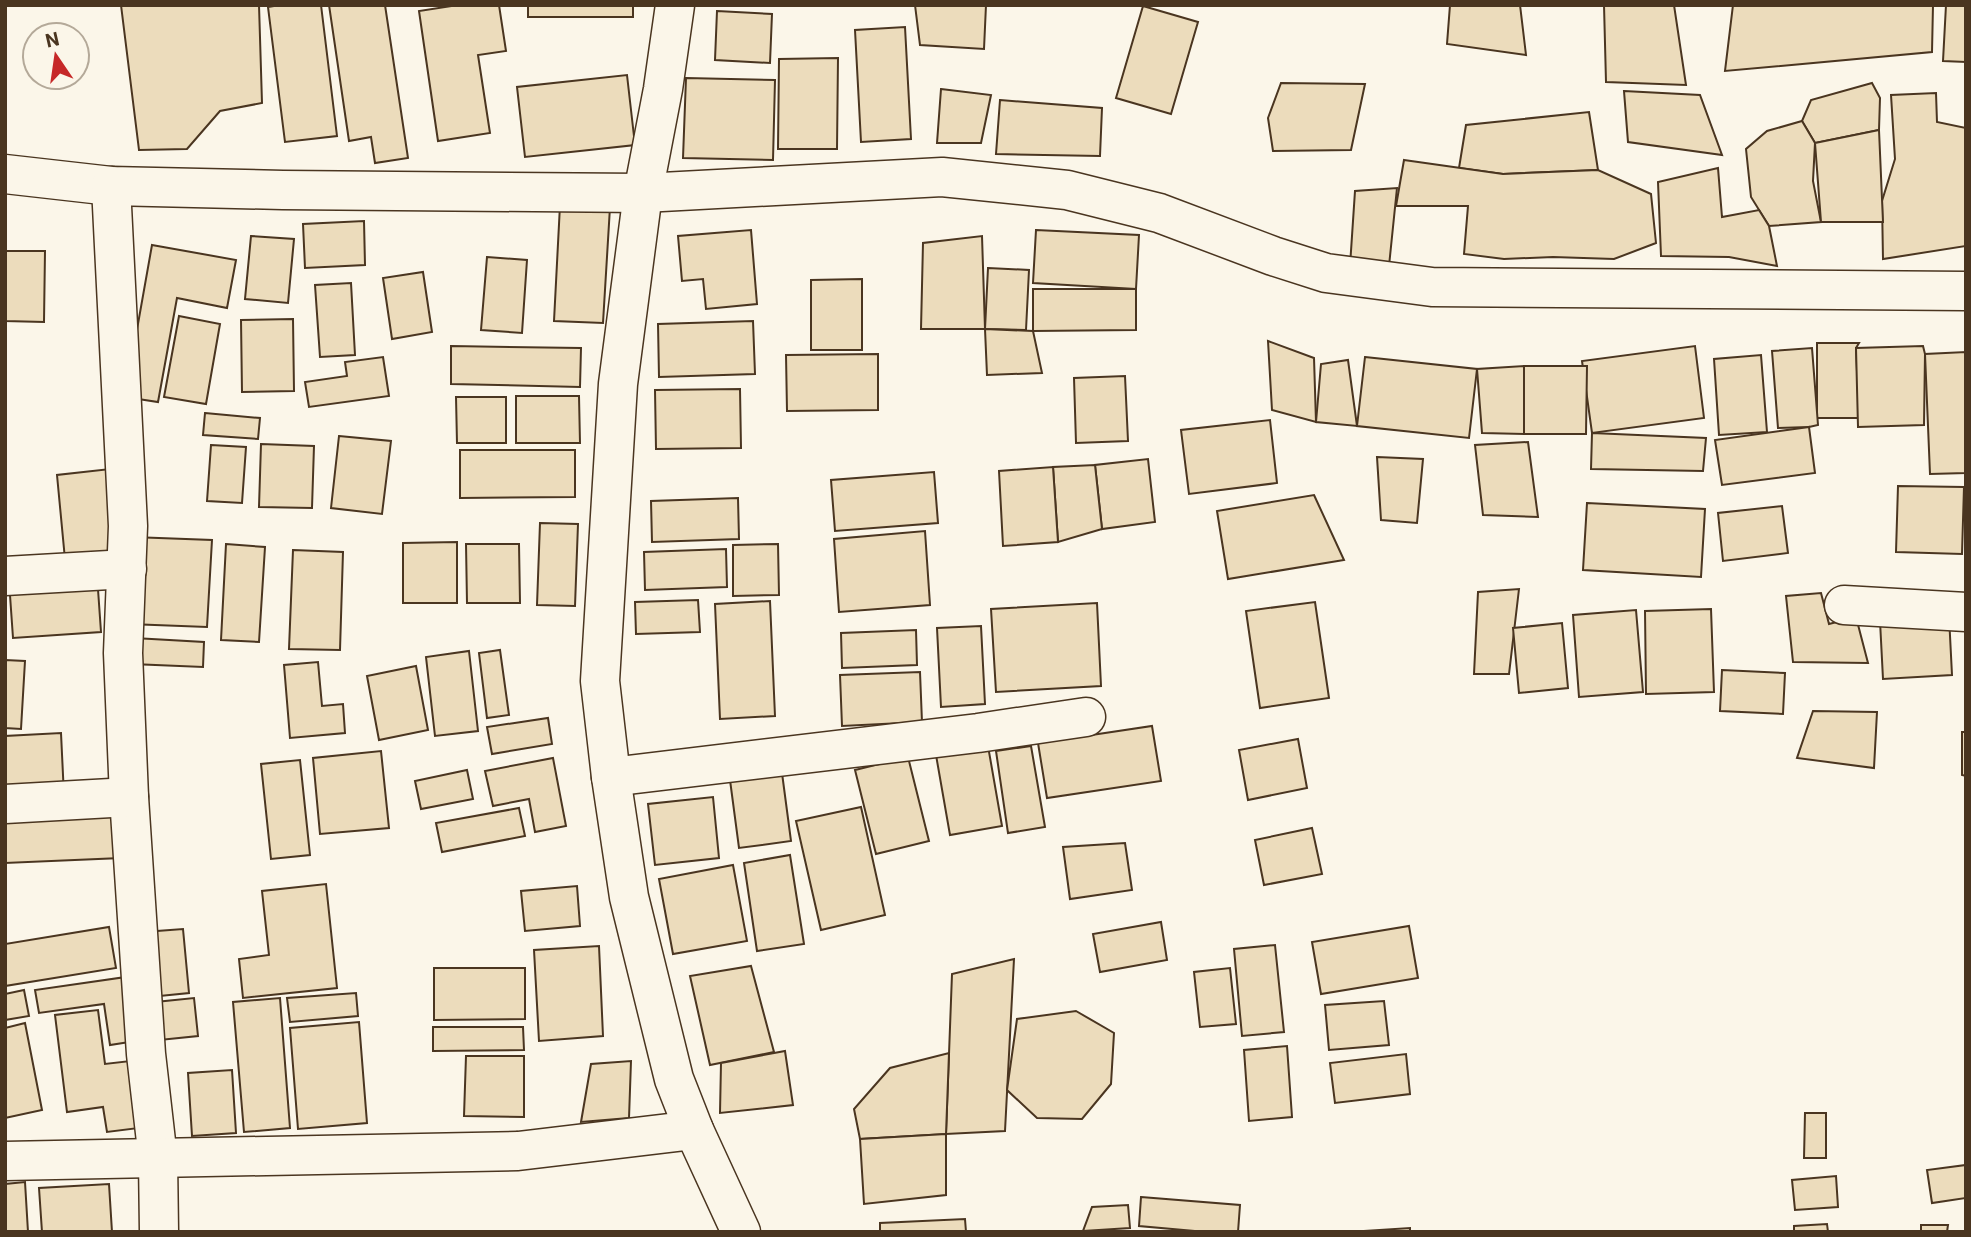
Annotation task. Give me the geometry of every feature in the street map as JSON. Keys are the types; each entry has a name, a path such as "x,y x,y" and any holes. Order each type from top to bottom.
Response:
{"street":[{"path":"675,5 663,89 643,193 618,384 600,681 629,897 674,1079 694,1130 741,1232"},
{"path":"5,174 111,186 643,193 943,177 1067,190 1160,213 1326,273 1432,287 1966,291"},
{"path":"111,186 128,526 123,653 129,797 146,1054 158,1159 159,1232"},
{"path":"5,576 127,569"},
{"path":"1844,605 1966,612"},
{"path":"611,777 1086,717"},
{"path":"5,804 129,797"},
{"path":"5,1161 517,1151 694,1130"}],"building":[{"path":"121,5 259,5 262,103 220,111 187,149 139,150"},
{"path":"321,5 337,136 285,142 268,7"},
{"path":"329,5 385,5 408,158 375,163 371,137 349,141"},
{"path":"458,5 499,5 506,51 478,55 490,133 438,141 419,11"},
{"path":"528,5 633,5 633,17 528,17"},
{"path":"915,5 986,5 984,49 920,45"},
{"path":"1450,5 1520,5 1526,55 1447,44"},
{"path":"1604,5 1674,5 1686,85 1606,82"},
{"path":"1733,5 1933,5 1932,52 1725,71"},
{"path":"1946,5 1966,5 1966,62 1943,61"},
{"path":"1143,6 1198,22 1171,114 1116,98"},
{"path":"717,11 772,14 770,63 715,60"},
{"path":"905,27 911,139 861,142 855,30"},
{"path":"838,58 837,149 778,149 779,59"},
{"path":"627,75 635,145 525,157 517,87"},
{"path":"686,78 775,80 773,160 683,158"},
{"path":"1281,83 1365,84 1351,150 1273,151 1268,118"},
{"path":"1872,83 1880,98 1879,130 1815,143 1802,121 1811,100"},
{"path":"941,89 991,95 981,143 937,143"},
{"path":"1624,91 1700,95 1722,155 1628,142"},
{"path":"1936,93 1937,122 1966,128 1966,246 1883,259 1882,201 1895,159 1891,95"},
{"path":"1000,100 1102,108 1100,156 996,154"},
{"path":"1589,112 1598,170 1503,174 1459,168 1466,125"},
{"path":"1802,121 1815,143 1813,181 1821,222 1769,226 1751,197 1746,149 1767,131"},
{"path":"1879,130 1883,222 1821,222 1815,143"},
{"path":"1404,160 1503,174 1598,170 1651,194 1656,243 1614,259 1504,259 1464,254 1468,206 1396,206"},
{"path":"1718,168 1722,217 1759,210 1769,226 1777,266 1729,257 1661,256 1658,182"},
{"path":"1397,188 1389,266 1350,266 1355,191"},
{"path":"560,205 610,207 603,323 554,321"},
{"path":"364,221 365,265 305,268 303,224"},
{"path":"751,230 757,304 706,309 703,279 682,281 678,236"},
{"path":"1036,230 1139,235 1136,289 1033,283"},
{"path":"251,236 294,239 288,303 245,299"},
{"path":"982,236 985,329 921,329 923,243"},
{"path":"152,245 236,260 227,308 177,298 158,402 125,397"},
{"path":"5,251 45,251 44,322 5,321"},
{"path":"487,257 527,260 522,333 481,330"},
{"path":"988,268 1029,270 1026,330 985,329"},
{"path":"423,272 432,332 392,339 383,278"},
{"path":"862,279 862,350 811,350 811,280"},
{"path":"351,283 355,355 320,357 315,285"},
{"path":"1033,289 1136,289 1136,330 1033,331"},
{"path":"179,316 220,324 206,404 164,397"},
{"path":"293,319 294,391 242,392 241,320"},
{"path":"753,321 755,374 659,377 658,324"},
{"path":"985,329 1033,331 1042,373 987,375"},
{"path":"1268,341 1314,358 1316,422 1272,410"},
{"path":"1817,343 1859,343 1856,348 1859,418 1817,418"},
{"path":"451,346 581,348 580,387 451,384"},
{"path":"1695,346 1704,418 1592,433 1582,361"},
{"path":"1923,346 1924,425 1858,427 1856,348"},
{"path":"1812,348 1818,425 1778,428 1772,351"},
{"path":"1966,352 1966,473 1930,474 1925,354"},
{"path":"878,354 878,410 787,411 786,355"},
{"path":"1761,355 1767,432 1719,435 1714,359"},
{"path":"383,357 389,396 309,407 305,382 347,376 345,362"},
{"path":"1365,357 1477,369 1469,438 1357,426"},
{"path":"1348,360 1357,426 1316,422 1321,364"},
{"path":"1524,366 1524,434 1482,433 1477,369"},
{"path":"1524,366 1587,366 1586,434 1524,434"},
{"path":"1125,376 1128,441 1076,443 1074,378"},
{"path":"740,389 741,448 656,449 655,390"},
{"path":"516,396 579,396 580,443 516,443"},
{"path":"456,397 506,397 506,443 457,443"},
{"path":"205,413 260,418 258,439 203,435"},
{"path":"1270,420 1277,483 1189,494 1181,430"},
{"path":"1809,427 1815,473 1722,485 1715,440"},
{"path":"1592,433 1706,438 1703,471 1591,469"},
{"path":"339,436 391,441 382,514 331,508"},
{"path":"1528,442 1538,517 1483,515 1475,445"},
{"path":"261,444 314,446 312,508 259,507"},
{"path":"211,445 246,447 242,503 207,501"},
{"path":"460,450 575,450 575,497 460,498"},
{"path":"1377,457 1423,459 1417,523 1381,520"},
{"path":"1148,459 1155,522 1102,529 1095,465"},
{"path":"1095,465 1102,529 1058,542 1053,467"},
{"path":"1053,467 1058,542 1003,546 999,471"},
{"path":"110,469 120,565 66,570 57,475"},
{"path":"934,472 938,523 835,531 831,480"},
{"path":"1898,486 1964,487 1962,554 1896,552"},
{"path":"1314,495 1344,560 1228,579 1217,511"},
{"path":"738,498 739,539 652,542 651,501"},
{"path":"1587,503 1705,509 1701,577 1583,570"},
{"path":"1782,506 1788,553 1723,561 1718,513"},
{"path":"540,523 578,524 575,606 537,605"},
{"path":"925,531 930,605 839,612 834,539"},
{"path":"132,537 212,540 207,627 129,624"},
{"path":"457,542 457,603 403,603 403,543"},
{"path":"226,544 265,547 259,642 221,640"},
{"path":"466,544 519,544 520,603 467,603"},
{"path":"778,544 779,595 733,596 733,545"},
{"path":"726,549 727,587 645,590 644,552"},
{"path":"293,550 343,552 340,650 289,649"},
{"path":"97,575 101,632 13,638 9,581"},
{"path":"1519,589 1509,674 1474,674 1478,592"},
{"path":"1821,593 1829,624 1856,617 1868,663 1793,662 1786,596"},
{"path":"698,600 700,632 636,634 635,602"},
{"path":"770,601 775,716 720,719 715,604"},
{"path":"1315,602 1329,698 1260,708 1246,611"},
{"path":"1097,603 1101,686 996,692 991,609"},
{"path":"1711,609 1714,692 1646,694 1645,611"},
{"path":"1636,610 1643,692 1579,697 1573,615"},
{"path":"1949,616 1952,675 1883,679 1880,621"},
{"path":"1562,623 1568,688 1519,693 1513,628"},
{"path":"981,626 985,704 941,707 937,628"},
{"path":"916,630 917,665 842,668 841,633"},
{"path":"134,638 204,642 203,667 132,664"},
{"path":"500,650 509,715 487,718 479,653"},
{"path":"469,651 478,731 435,736 426,657"},
{"path":"5,660 25,661 21,729 5,728"},
{"path":"318,662 322,706 343,704 345,733 290,738 284,665"},
{"path":"416,666 428,730 379,740 367,676"},
{"path":"1722,670 1785,673 1783,714 1720,711"},
{"path":"920,672 922,722 842,726 840,675"},
{"path":"1813,711 1877,712 1874,768 1797,758"},
{"path":"548,718 552,744 492,754 487,727"},
{"path":"1152,726 1161,781 1047,798 1038,743"},
{"path":"1962,732 1966,732 1966,776 1962,775"},
{"path":"61,733 64,796 5,799 5,736"},
{"path":"1298,739 1307,788 1248,800 1239,750"},
{"path":"988,746 1002,826 950,835 936,755"},
{"path":"1031,746 1045,827 1008,833 996,751"},
{"path":"381,751 389,828 320,834 313,758"},
{"path":"908,757 929,841 876,854 855,770"},
{"path":"553,758 566,826 535,832 529,799 493,806 485,771"},
{"path":"300,760 310,855 271,859 261,764"},
{"path":"467,770 473,799 421,809 415,781"},
{"path":"782,773 791,841 739,848 730,780"},
{"path":"713,797 719,858 655,865 648,804"},
{"path":"119,806 121,858 5,863 5,810"},
{"path":"861,807 885,915 821,930 796,821"},
{"path":"519,808 525,836 442,852 436,823"},
{"path":"1312,828 1322,874 1264,885 1255,840"},
{"path":"1125,843 1132,890 1070,899 1063,847"},
{"path":"790,855 804,944 757,951 744,863"},
{"path":"733,865 747,941 673,954 659,879"},
{"path":"326,884 337,988 243,998 239,959 269,955 262,891"},
{"path":"577,886 580,926 525,931 521,891"},
{"path":"1161,922 1167,960 1100,972 1093,934"},
{"path":"1409,926 1418,978 1321,994 1312,942"},
{"path":"109,927 116,968 5,986 5,944"},
{"path":"183,929 189,993 150,997 144,932"},
{"path":"1275,945 1284,1032 1242,1036 1234,949"},
{"path":"599,946 603,1036 539,1041 534,950"},
{"path":"1014,959 1005,1131 946,1134 952,974"},
{"path":"751,966 774,1052 710,1065 690,976"},
{"path":"434,968 525,968 525,1019 434,1020"},
{"path":"1230,968 1236,1024 1200,1027 1194,972"},
{"path":"126,977 136,1041 110,1045 104,1004 39,1013 35,990"},
{"path":"24,990 29,1016 5,1020 5,994"},
{"path":"356,993 358,1016 290,1022 287,998"},
{"path":"194,998 198,1036 150,1041 146,1003"},
{"path":"280,998 290,1128 244,1132 233,1002"},
{"path":"1384,1001 1389,1045 1329,1050 1325,1005"},
{"path":"98,1010 105,1064 139,1060 147,1127 107,1132 103,1107 67,1112 55,1015"},
{"path":"1076,1011 1114,1033 1111,1084 1082,1119 1037,1118 1007,1090 1017,1019"},
{"path":"359,1022 367,1123 298,1129 290,1028"},
{"path":"25,1023 42,1110 5,1118 5,1028"},
{"path":"433,1027 523,1027 524,1050 433,1051"},
{"path":"1287,1046 1292,1117 1249,1121 1244,1050"},
{"path":"785,1051 793,1105 720,1113 721,1063"},
{"path":"949,1053 946,1134 860,1139 854,1109 890,1068"},
{"path":"1406,1054 1410,1094 1335,1103 1330,1063"},
{"path":"466,1056 524,1056 524,1117 464,1116"},
{"path":"631,1061 629,1118 581,1122 591,1064"},
{"path":"232,1070 236,1133 192,1136 188,1073"},
{"path":"1805,1113 1826,1113 1826,1158 1804,1158"},
{"path":"946,1134 946,1195 864,1204 860,1139"},
{"path":"1966,1165 1966,1198 1932,1203 1927,1170"},
{"path":"1836,1176 1838,1207 1795,1210 1792,1180"},
{"path":"25,1182 28,1232 5,1232 5,1184"},
{"path":"109,1184 112,1232 42,1232 39,1188"},
{"path":"1141,1197 1240,1205 1238,1232 1139,1226"},
{"path":"1128,1205 1130,1228 1083,1231 1092,1207"},
{"path":"965,1219 966,1232 880,1232 880,1223"},
{"path":"1827,1224 1828,1232 1794,1232 1794,1226"},
{"path":"1921,1225 1948,1225 1947,1232 1921,1232"},
{"path":"1410,1228 1410,1232 1348,1232"}]}
